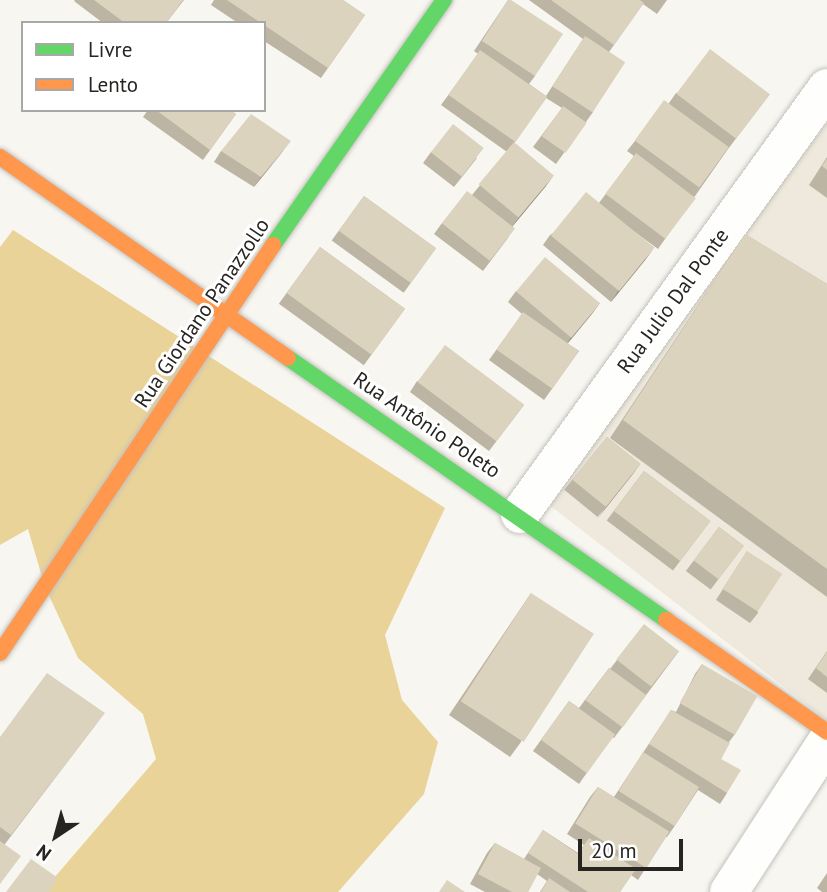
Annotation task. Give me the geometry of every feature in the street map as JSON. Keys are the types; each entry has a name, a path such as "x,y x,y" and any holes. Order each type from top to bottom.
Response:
{"street":[{"name":"Rua Giordano Panazzollo","path":"0,653 225,313 443,0"},
{"name":"Rua Julio Dal Ponte","path":"520,514 827,88"},
{"name":"Rua Antônio Poleto","path":"0,157 520,514 827,732"},
{"path":"729,892 827,741"}],"shaded area":[{"path":"827,122 827,720 548,504"},
{"path":"13,230 445,508 385,635 402,700 438,742 424,794 338,892 42,892 156,759 143,714 78,658 45,587 28,529 0,545 0,247"}],"building":[{"path":"94,0 183,0 167,21 122,21"},
{"path":"227,0 343,0 365,15 328,68 266,26 266,21 258,21"},
{"path":"508,0 563,34 535,76 482,41"},
{"path":"551,0 640,0 644,3 614,45"},
{"path":"585,36 625,62 593,112 552,86"},
{"path":"710,49 770,94 736,139 676,94"},
{"path":"480,50 547,97 516,142 448,95"},
{"path":"664,100 729,147 699,187 635,140"},
{"path":"563,106 587,123 566,153 542,136"},
{"path":"159,112 236,114 210,150"},
{"path":"251,114 291,141 261,177 221,151"},
{"path":"453,124 484,148 462,176 431,152"},
{"path":"514,142 554,175 518,218 479,184"},
{"path":"636,153 696,198 665,239 605,194"},
{"path":"467,191 515,229 490,261 442,223"},
{"path":"586,192 654,247 619,291 551,236"},
{"path":"364,196 436,248 411,283 339,231"},
{"path":"745,234 827,284 827,569 623,420"},
{"path":"320,247 405,309 371,355 286,293"},
{"path":"545,257 600,303 571,338 516,291"},
{"path":"523,312 579,351 552,389 497,350"},
{"path":"445,345 524,405 496,441 417,382"},
{"path":"607,437 640,464 606,507 572,480"},
{"path":"644,471 710,521 680,561 614,511"},
{"path":"719,527 744,546 718,579 694,561"},
{"path":"747,551 782,574 758,612 722,589"},
{"path":"531,593 594,634 524,742 461,701"},
{"path":"644,624 679,651 651,687 616,659"},
{"path":"827,652 827,677 816,668"},
{"path":"702,664 757,696 735,735 680,703"},
{"path":"609,668 646,695 623,727 585,700"},
{"path":"47,673 105,713 11,835 0,827 0,737"},
{"path":"569,701 615,735 587,773 541,740"},
{"path":"671,710 730,743 721,759 741,770 727,793 649,744"},
{"path":"643,752 699,787 675,826 619,791"},
{"path":"598,787 669,832 646,868 575,823"},
{"path":"543,830 578,854 589,838 636,869 620,892 588,892 528,853"},
{"path":"0,841 21,856 0,884"},
{"path":"495,843 541,868 528,892 512,892 478,874"},
{"path":"31,859 58,878 49,892 6,892"},
{"path":"549,878 570,892 541,892"},
{"path":"447,880 465,892 439,892"}],"traffic: fast":[{"path":"273,245 444,0"},
{"path":"288,358 666,620"}],"traffic: slow":[{"path":"0,157 288,358"},
{"path":"0,653 273,245"},
{"path":"666,620 827,732"}]}
